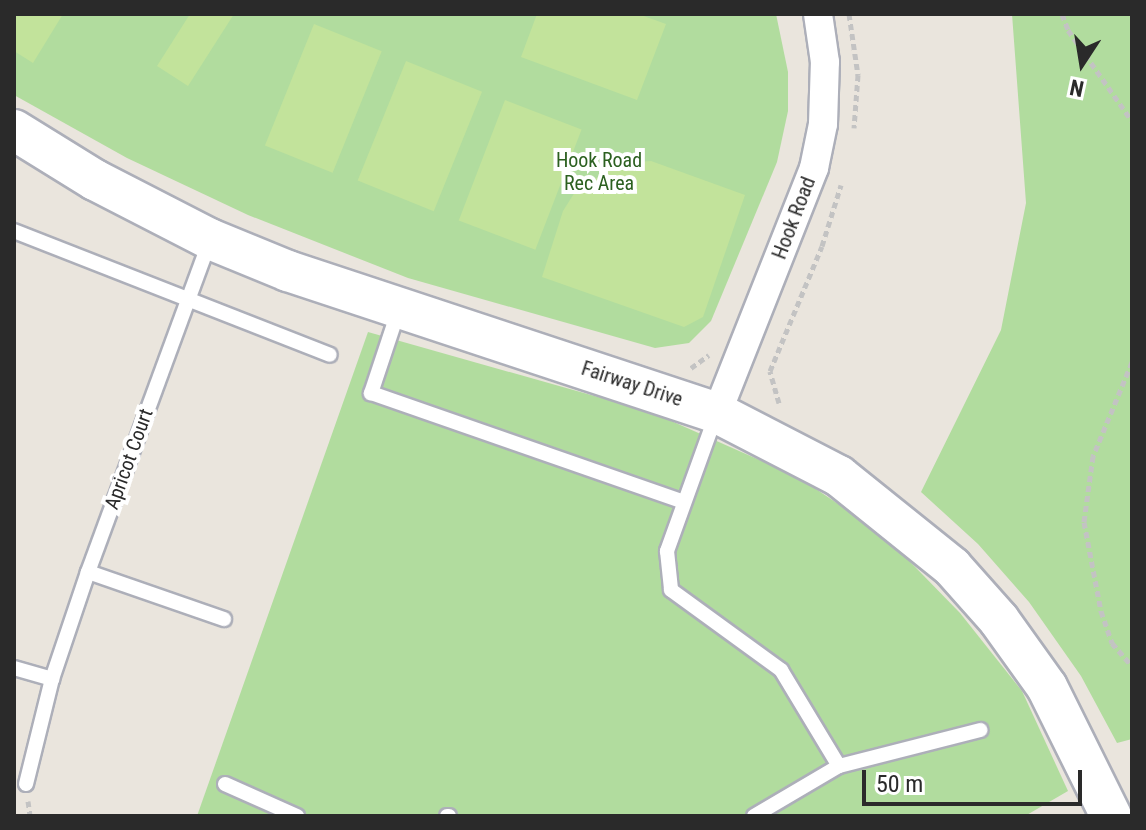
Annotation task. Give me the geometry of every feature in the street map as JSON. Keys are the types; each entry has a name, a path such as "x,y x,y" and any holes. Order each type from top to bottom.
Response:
{"street":[{"name":"Hook Road","path":"717,413 814,168 824,93 818,14"},
{"name":"Fairway Drive","path":"14,130 95,180 210,239 400,307 717,413 839,476 952,567 999,620 1047,687 1085,754 1111,816"}],"lane":[{"path":"14,231 187,302 330,355"},
{"name":"Apricot Court","path":"26,784 52,679 88,572 210,239"},
{"path":"400,307 371,393 684,502"},
{"path":"717,413 667,551 671,590 781,670 839,766"},
{"path":"88,572 224,619"},
{"path":"14,668 52,679"},
{"path":"754,816 839,766 980,730"},
{"path":"225,784 297,816"}],"path":[{"path":"849,14 858,75 853,132"},
{"path":"1062,14 1132,121"},
{"path":"789,409 776,402 770,371 822,246 842,177"},
{"path":"674,364 689,369 718,349"},
{"path":"1132,362 1093,456 1084,522 1101,611 1112,643 1132,666"}],"green space":[{"name":"Hook Road Rec Area","path":"14,14 776,14 788,72 788,111 777,162 711,321 689,343 655,348 408,278 248,215 127,158 14,95"},
{"path":"14,14 63,14 33,63 14,51"},
{"path":"190,14 234,14 188,86 157,66"},
{"path":"537,14 638,14 666,24 637,100 521,57"},
{"path":"1012,14 1132,14 1132,739 1117,743 1081,676 1029,602 978,544 921,492 1001,330 1026,203"},
{"path":"314,24 382,51 333,173 265,145"},
{"path":"406,61 482,92 434,211 358,181"},
{"path":"505,100 582,129 535,250 459,220"},
{"path":"651,161 745,195 703,317 684,327 542,277 563,211 575,192 620,163"},
{"path":"368,332 651,412 798,477 883,534 960,613 1022,691 1068,791 1025,816 197,816"}]}
